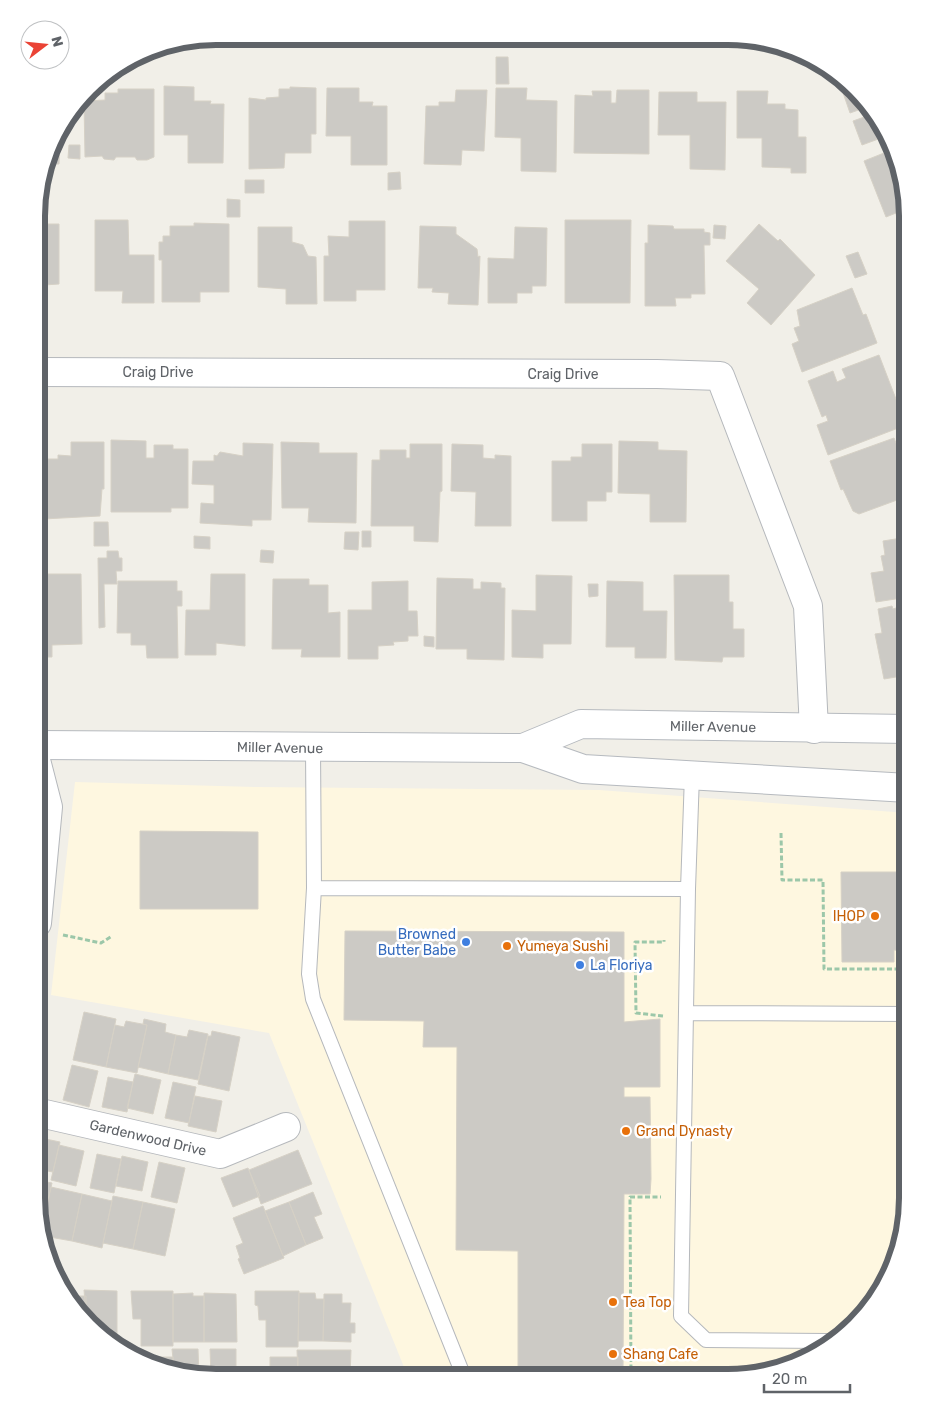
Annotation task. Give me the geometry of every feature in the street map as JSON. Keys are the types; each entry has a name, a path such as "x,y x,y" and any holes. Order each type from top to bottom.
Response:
{"street":[{"name":"Craig Drive","path":"45,372 720,376 808,606 814,729"},
{"name":"Miller Avenue","path":"523,748 580,724 899,729"},
{"name":"Miller Avenue","path":"45,745 523,748 582,769 899,787"},
{"path":"45,795 48,807 45,839"},
{"name":"Gardenwood Drive","path":"45,1114 220,1154 286,1127"}],"lane":[{"path":"313,748 314,888 309,974 312,999 461,1369"},
{"path":"692,775 688,889 681,1316 706,1340 822,1341"},
{"path":"314,888 688,889"},
{"path":"687,1013 899,1014"}],"path":[{"path":"782,833 782,880 823,880 824,969 899,969"},
{"path":"663,1023 663,1014 636,1013 635,942 664,942 664,934"},
{"path":"62,935 101,943 112,936"},
{"path":"631,1369 630,1197 661,1197 661,1188"}],"shaded area":[{"path":"75,782 255,787 599,790 899,812 899,1209 896,1232 890,1253 876,1284 849,1319 814,1346 794,1356 762,1366 728,1369 405,1369 269,1033 51,995"}],"building":[{"path":"496,57 508,57 509,84 496,84"},
{"path":"164,86 194,87 194,101 211,101 210,104 224,104 223,163 188,163 188,135 164,135"},
{"path":"290,87 316,88 316,134 311,134 311,153 285,153 284,168 249,169 249,98 266,100 266,98 279,97 279,89 290,89"},
{"path":"327,88 359,88 359,102 373,102 372,106 387,106 387,165 351,165 351,136 326,136"},
{"path":"496,88 527,88 526,100 557,101 556,172 521,171 521,138 495,137"},
{"path":"842,88 861,109 850,113"},
{"path":"118,89 154,89 154,157 147,160 137,160 135,157 116,157 114,160 104,159 102,156 85,157 84,107 89,101 105,100 105,93 118,93"},
{"path":"456,90 487,90 484,151 462,150 461,165 424,164 426,106 439,106 439,102 455,102"},
{"path":"617,90 649,90 649,154 574,153 575,95 593,96 592,91 611,91 611,103 616,103"},
{"path":"737,91 768,91 767,104 785,104 785,109 798,110 798,137 806,137 806,173 791,173 791,168 762,167 762,138 737,138"},
{"path":"659,92 697,92 697,102 726,102 725,170 690,169 690,135 658,135"},
{"path":"867,116 880,138 862,145 853,121"},
{"path":"69,145 80,145 80,159 68,158"},
{"path":"59,148 59,164 53,164"},
{"path":"887,152 896,182 899,212 886,217 864,161"},
{"path":"400,172 401,189 388,190 388,173"},
{"path":"245,180 264,180 264,193 245,193"},
{"path":"227,199 240,200 240,217 227,217"},
{"path":"95,220 128,220 129,255 154,255 154,303 122,303 123,291 95,291"},
{"path":"565,220 631,220 630,303 565,303"},
{"path":"349,221 385,221 385,290 356,290 356,301 324,301 324,256 329,256 328,236 349,237"},
{"path":"194,223 229,224 229,292 200,292 200,302 162,302 162,260 159,260 159,242 163,242 163,236 170,236 170,226 194,226"},
{"path":"45,224 59,224 59,284 45,285"},
{"path":"759,224 778,241 780,239 815,275 771,325 747,303 759,289 726,261"},
{"path":"648,225 673,226 674,229 704,229 704,232 710,233 710,245 704,245 705,294 691,294 691,298 675,298 676,306 645,306 645,243 648,243"},
{"path":"714,225 726,226 725,239 713,238"},
{"path":"420,226 456,227 456,234 477,249 478,257 480,256 478,305 448,304 449,293 432,292 433,288 418,288"},
{"path":"258,227 292,227 292,242 303,245 308,256 316,257 317,304 286,304 286,289 258,287"},
{"path":"515,227 547,228 546,286 532,286 532,293 517,293 517,303 488,303 488,258 514,259"},
{"path":"858,252 867,274 855,278 846,256"},
{"path":"852,288 863,315 866,314 877,343 802,372 792,344 799,341 794,328 800,326 797,310"},
{"path":"879,355 899,407 899,428 828,455 817,425 828,421 826,415 822,417 808,381 833,371 837,382 846,378 842,369"},
{"path":"894,438 899,451 899,499 859,514 853,511 843,489 841,490 830,461"},
{"path":"111,440 146,441 146,458 154,458 154,445 173,445 173,449 188,449 188,508 171,508 171,512 111,512"},
{"path":"619,441 658,442 658,450 687,451 686,522 650,522 650,494 618,493"},
{"path":"71,442 104,442 104,489 102,489 100,516 45,519 45,459 58,459 58,455 71,456"},
{"path":"281,442 319,443 319,453 357,453 356,523 308,522 309,508 282,508"},
{"path":"243,443 273,444 271,520 252,520 252,526 200,523 201,503 214,504 214,485 192,484 193,461 214,461 214,455 217,456 220,452 243,456"},
{"path":"410,444 442,444 442,491 440,492 438,542 414,541 414,526 371,526 372,460 380,460 380,450 406,450 406,458 410,458"},
{"path":"452,444 483,445 483,458 495,459 495,455 511,456 511,526 475,526 476,492 451,491"},
{"path":"582,444 612,444 612,492 606,492 606,501 587,501 587,521 552,521 552,461 571,461 571,457 582,457"},
{"path":"94,522 108,522 109,546 94,546"},
{"path":"362,531 371,531 371,547 362,547"},
{"path":"345,532 359,532 358,550 344,549"},
{"path":"194,536 210,537 210,549 194,548"},
{"path":"899,538 899,598 876,602 871,573 884,571 881,556 885,555 883,541"},
{"path":"261,550 274,551 273,563 260,562"},
{"path":"107,551 118,551 119,558 122,558 122,571 116,571 117,584 104,584 105,627 99,628 98,558 107,558"},
{"path":"46,574 81,574 82,644 52,645 52,657 45,657"},
{"path":"211,574 245,574 245,646 216,643 216,655 185,655 186,610 210,610"},
{"path":"536,575 572,576 571,644 543,644 543,658 512,657 512,610 536,611"},
{"path":"674,575 729,575 729,602 733,602 733,629 744,629 744,657 723,657 722,662 675,660"},
{"path":"437,578 473,579 473,589 481,589 481,582 501,583 501,588 505,588 504,660 467,659 467,649 436,649"},
{"path":"273,579 309,579 309,585 328,585 328,613 340,612 340,657 301,657 302,649 272,649"},
{"path":"118,581 177,581 177,591 182,591 182,606 177,606 178,658 147,658 146,645 131,645 131,633 117,633"},
{"path":"408,581 408,611 417,611 418,636 408,636 408,641 393,642 394,645 378,646 378,659 348,659 348,610 372,610 372,582"},
{"path":"607,581 643,582 643,611 667,611 666,658 635,658 635,647 606,647"},
{"path":"588,584 598,584 598,596 589,597"},
{"path":"892,606 893,609 899,607 899,676 884,679 875,634 882,633 878,609"},
{"path":"424,636 434,637 434,647 424,646"},
{"path":"140,831 258,832 258,909 140,909"},
{"name":"IHOP","path":"841,872 897,872 897,882 899,882 899,950 894,950 894,962 842,962"},
{"path":"345,931 624,932 624,1022 660,1019 660,1087 624,1087 624,1097 650,1097 651,1179 650,1194 624,1194 623,1369 518,1369 518,1251 456,1250 457,1047 423,1047 424,1021 344,1020"},
{"path":"84,1012 116,1019 106,1067 73,1060"},
{"path":"144,1019 166,1024 165,1032 176,1035 168,1074 138,1067 147,1025 143,1024"},
{"path":"126,1021 147,1025 137,1073 106,1067 115,1025 124,1027"},
{"path":"189,1030 208,1034 198,1080 168,1074 176,1035 187,1037"},
{"path":"212,1031 240,1037 229,1091 198,1084 208,1036 211,1036"},
{"path":"72,1065 98,1071 89,1107 63,1100"},
{"path":"135,1074 161,1080 153,1114 127,1108"},
{"path":"108,1077 133,1082 127,1112 102,1107"},
{"path":"173,1082 196,1087 189,1123 165,1118"},
{"path":"195,1096 222,1101 216,1132 188,1126"},
{"path":"45,1139 60,1142 53,1172 45,1171"},
{"path":"59,1145 84,1151 76,1186 51,1180"},
{"path":"298,1150 312,1184 261,1204 249,1170"},
{"path":"97,1154 121,1159 114,1193 90,1188"},
{"path":"122,1156 148,1162 142,1191 116,1186"},
{"path":"159,1162 185,1168 177,1203 151,1197"},
{"path":"248,1168 260,1196 233,1207 221,1178"},
{"path":"45,1182 52,1183 45,1212"},
{"path":"51,1187 82,1194 72,1241 49,1237 45,1212"},
{"path":"313,1192 322,1214 314,1217 323,1238 306,1245 289,1202"},
{"path":"82,1194 112,1201 102,1248 72,1241"},
{"path":"113,1196 143,1202 133,1249 103,1243"},
{"path":"143,1202 175,1209 165,1256 133,1249"},
{"path":"289,1202 306,1245 283,1256 265,1211"},
{"path":"263,1206 284,1258 244,1274 238,1259 240,1258 236,1246 243,1243 233,1218"},
{"path":"84,1290 117,1291 117,1337 95,1319 86,1308"},
{"path":"131,1291 173,1291 173,1346 141,1346 141,1319 133,1319"},
{"path":"255,1291 299,1291 298,1347 266,1347 266,1320 259,1320 258,1306 255,1305"},
{"path":"193,1293 193,1296 204,1296 204,1342 173,1342 173,1294"},
{"path":"204,1293 236,1294 237,1342 204,1342"},
{"path":"299,1293 315,1293 316,1299 324,1299 323,1341 298,1341"},
{"path":"324,1294 342,1294 342,1303 351,1303 350,1323 355,1323 355,1333 351,1333 351,1342 323,1341"},
{"path":"76,1296 86,1296 86,1309"},
{"path":"172,1349 198,1349 199,1368 174,1363"},
{"path":"210,1349 236,1349 236,1369 211,1369"},
{"path":"297,1350 351,1350 350,1369 298,1369"},
{"path":"153,1357 173,1357 174,1363"},
{"path":"270,1357 298,1357 298,1369 270,1369"}],"place":[{"name":"IHOP","path":"875,916"},
{"name":"Browned Butter Babe","path":"466,942"},
{"name":"Yumeya Sushi","path":"507,946"},
{"name":"La Floriya","path":"580,965"},
{"name":"Grand Dynasty","path":"626,1131"},
{"name":"Tea Top","path":"613,1302"},
{"name":"Shang Cafe","path":"613,1354"}]}
